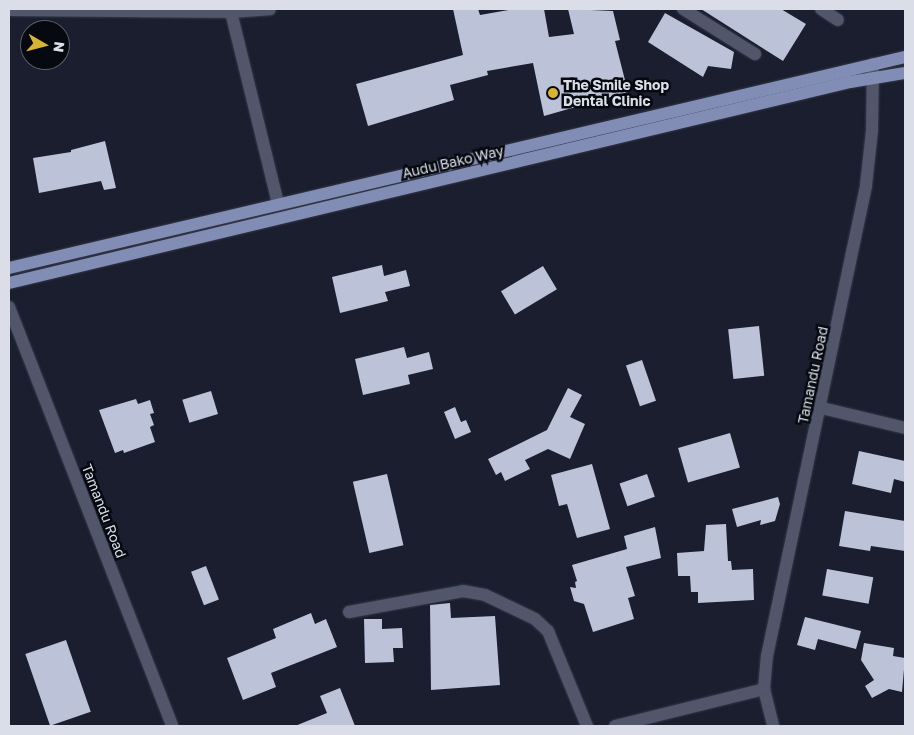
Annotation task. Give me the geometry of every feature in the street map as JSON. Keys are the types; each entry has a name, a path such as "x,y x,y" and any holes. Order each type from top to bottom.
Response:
{"main road":[{"name":"Audu Bako Way","path":"9,268 905,58"},
{"name":"Audu Bako Way","path":"9,283 874,78 905,73"}],"street":[{"path":"9,10 231,12 270,9"},
{"path":"684,9 755,54"},
{"path":"821,9 838,20"},
{"path":"231,12 278,204"},
{"name":"Tamandu Road","path":"773,726 764,689 767,656 822,408 866,185 874,78 873,64"},
{"name":"Tamandu Road","path":"9,307 172,726"},
{"path":"822,408 905,428"},
{"path":"349,612 463,591 485,595 535,619 548,632 587,726"},
{"path":"615,726 764,689"}],"building":[{"path":"453,9 478,9 480,15 514,9 544,9 549,37 574,34 568,9 613,11 620,40 615,41 628,92 544,116 533,63 487,71 488,75 450,85 454,100 368,126 356,84 463,55"},
{"path":"701,9 781,9 806,24 783,61"},
{"path":"665,13 734,52 731,69 708,66 703,77 648,42"},
{"path":"105,141 116,188 104,190 101,181 39,193 33,158 71,152 71,150"},
{"path":"382,265 384,276 406,270 410,286 385,292 388,301 340,313 332,277"},
{"path":"543,266 557,289 515,314 501,291"},
{"path":"759,326 764,376 733,379 728,329"},
{"path":"404,347 407,358 429,352 433,369 408,375 410,384 363,395 355,359"},
{"path":"642,360 656,401 640,406 626,366"},
{"path":"568,388 582,395 570,417 585,424 570,459 548,449 525,460 530,469 505,481 501,472 496,475 488,459 547,430"},
{"path":"211,391 218,414 189,423 182,400"},
{"path":"136,399 138,404 150,400 154,413 150,414 154,425 150,427 155,442 124,453 123,450 115,453 99,410"},
{"path":"455,407 461,422 466,420 471,432 455,439 444,412"},
{"path":"730,433 740,468 688,482 678,448"},
{"path":"859,451 905,461 905,482 894,479 891,493 852,484"},
{"path":"592,464 610,529 577,538 567,504 559,506 551,475"},
{"path":"387,474 403,545 369,553 353,482"},
{"path":"647,474 655,497 627,506 620,483"},
{"path":"778,497 780,504 775,521 760,525 761,520 737,527 732,509"},
{"path":"845,511 905,521 905,551 871,546 870,551 839,546"},
{"path":"726,524 728,561 731,561 732,570 753,569 754,600 698,603 698,592 691,592 690,576 678,576 677,553 704,551 706,525"},
{"path":"655,527 661,558 626,567 635,596 628,598 634,619 593,632 584,604 574,601 570,587 576,588 575,582 577,581 572,565 627,549 624,536"},
{"path":"206,566 219,600 204,605 191,572"},
{"path":"827,569 873,577 869,604 822,596"},
{"path":"450,603 451,618 495,616 500,685 431,690 430,605"},
{"path":"311,613 315,624 326,619 337,647 271,673 276,687 243,700 227,658 276,638 273,629"},
{"path":"805,617 861,631 856,649 818,639 815,650 797,645"},
{"path":"364,619 382,619 382,629 402,628 403,648 393,648 394,662 365,663"},
{"path":"66,640 91,712 50,726 25,654"},
{"path":"864,643 894,648 893,656 905,658 902,692 889,689 872,698 865,686 874,680 861,660"},
{"path":"340,688 355,726 295,726 327,713 320,696"}],"place":[{"name":"The Smile Shop Dental Clinic","path":"553,93"}]}
